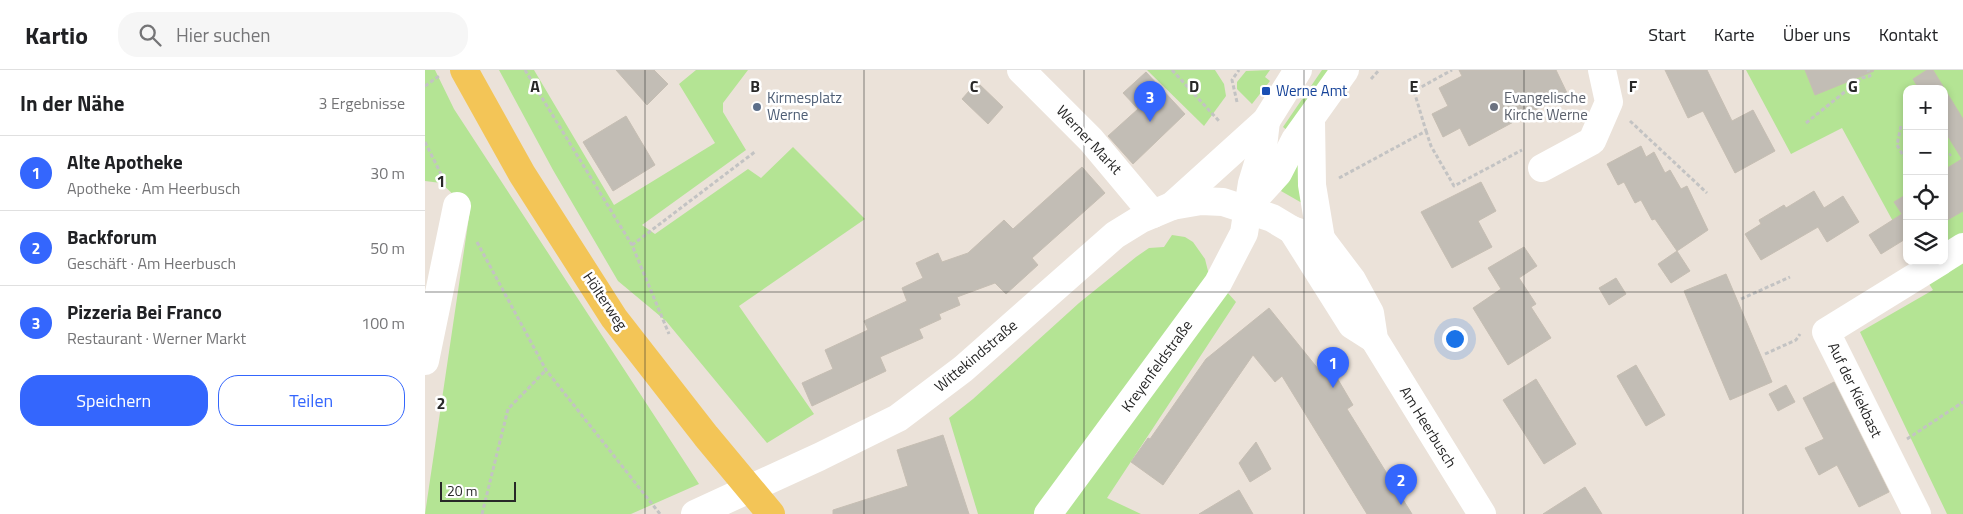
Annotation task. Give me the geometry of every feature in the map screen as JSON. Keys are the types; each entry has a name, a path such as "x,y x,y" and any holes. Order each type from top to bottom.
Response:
{"main road":[{"name":"Hölterweg","path":"453,72 479,97 522,174 614,318 706,436 771,514"}],"street":[{"name":"Werner Markt","path":"1021,70 1162,210"},
{"name":"Kreyenfeldstraße","path":"1162,210 1266,120 1298,70"},
{"path":"1246,208 1278,173 1295,140 1345,70"},
{"path":"1542,168 1592,141 1609,102 1602,70"},
{"name":"Kreyenfeldstraße","path":"1048,514 1217,283 1244,233 1246,208 1263,147 1266,120"},
{"path":"1311,120 1312,185 1321,239"},
{"name":"Wittekindstraße","path":"695,514 898,418 963,369 1115,235 1162,210 1201,201 1223,202 1246,208"},
{"path":"425,361 457,206"},
{"name":"Am Heerbusch","path":"1246,208 1272,218 1292,230 1321,239 1352,280 1370,313 1374,339 1482,514"},
{"name":"Am Heerbusch","path":"1292,230 1352,325 1374,339"},
{"path":"1948,256 1963,247"},
{"name":"Auf der Kiekbast","path":"1917,514 1886,454 1815,331 1934,265"}],"path":[{"path":"525,70 631,245 669,334"},
{"path":"1171,70 1219,121"},
{"path":"1237,102 1231,80 1239,70"},
{"path":"1453,70 1414,90 1431,146 1454,186 1526,148 1542,168"},
{"path":"1806,123 1862,78 1870,76 1868,70"},
{"path":"425,86 453,72"},
{"path":"1609,102 1707,193"},
{"path":"1901,126 1897,145 1903,155"},
{"path":"1353,170 1426,131"},
{"path":"425,142 457,206"},
{"path":"631,245 756,151"},
{"path":"476,240 546,370 660,514"},
{"path":"1741,300 1790,278"},
{"path":"1765,354 1815,331"},
{"path":"482,514 508,410 546,370"},
{"path":"1886,454 1963,402"}],"green space":[{"path":"425,70 435,70 454,109 699,484 631,514 425,514 470,210 441,183 425,181"},
{"path":"499,70 534,70 614,205 715,143 679,84 696,70 748,70 723,103 723,112 746,150 642,225 655,234 748,169 761,178 793,147 865,219 739,306 814,414 767,443 666,321 618,281 553,170"},
{"path":"1147,70 1215,70 1224,84 1226,96 1204,126"},
{"path":"1270,70 1265,77 1270,81 1252,104 1237,89 1237,82 1246,71"},
{"path":"1322,70 1329,70 1288,131 1283,127"},
{"path":"1746,70 1963,70 1963,514 1947,514 1860,332 1933,290 1917,265 1948,265 1948,85 1903,85 1903,240 1842,128 1791,154"},
{"path":"1297,154 1302,203 1281,191"},
{"path":"1172,235 1185,237 1193,242 1205,259 1208,271 1236,302 1107,498 1141,514 978,514 949,418 973,399 1079,303 1149,248 1164,247"}],"building":[{"path":"616,70 654,70 668,84 647,105"},
{"name":"Evangelische Kirche Werne","path":"1459,70 1556,70 1567,93 1469,146 1460,128 1443,137 1432,114 1448,106 1439,88 1462,76"},
{"path":"1665,70 1707,70 1732,121 1753,110 1775,151 1735,173 1703,111 1688,118"},
{"path":"1805,70 1873,70 1874,71 1815,95"},
{"path":"1927,70 1933,70 1942,85 1917,85 1913,79"},
{"path":"1146,72 1185,114 1133,164 1108,136 1138,109 1123,93"},
{"path":"977,82 1003,107 988,124 962,99"},
{"path":"1948,94 1963,119 1963,211 1948,220 1948,168 1962,159 1948,136"},
{"path":"626,116 655,165 613,191 583,142"},
{"path":"1641,146 1646,157 1654,152 1665,173 1670,170 1681,189 1687,186 1708,230 1677,251 1655,219 1652,220 1641,200 1635,203 1624,182 1618,185 1607,164"},
{"path":"1082,167 1105,193 1032,258 1038,265 1006,294 995,283 957,297 960,305 939,314 941,319 919,329 923,338 880,357 886,371 812,406 802,383 833,369 825,350 868,330 864,321 907,301 902,288 923,278 916,263 938,253 942,262 968,253 1004,220 1013,229"},
{"path":"1481,182 1496,211 1478,221 1492,247 1452,268 1421,212"},
{"path":"1814,191 1824,208 1843,196 1859,222 1827,242 1818,227 1761,260 1745,234 1761,224 1759,220 1784,205 1786,208"},
{"path":"1903,196 1903,240 1881,254 1869,235 1902,214 1894,202"},
{"path":"1524,247 1537,266 1519,278 1536,304 1531,307 1551,338 1508,365 1473,308 1501,289 1488,268"},
{"path":"1677,251 1690,271 1671,283 1658,264"},
{"path":"1726,274 1772,382 1730,400 1684,291"},
{"path":"1616,278 1626,294 1609,305 1599,288"},
{"path":"1269,308 1319,370 1330,366 1353,405 1347,409 1412,514 1367,514 1282,376 1275,382 1253,355 1163,485 1131,462 1148,438 1150,439 1206,359"},
{"path":"1636,365 1665,415 1646,426 1617,376"},
{"path":"1536,379 1576,444 1544,464 1503,400"},
{"path":"1834,382 1889,492 1859,507 1837,465 1819,475 1805,448 1824,439 1803,398"},
{"path":"1786,385 1795,402 1778,411 1769,394"},
{"path":"943,435 969,514 833,514 833,510 908,486 897,450"},
{"path":"1256,442 1271,469 1250,482 1239,463"},
{"path":"1585,487 1602,514 1543,514"},
{"path":"1239,490 1253,514 1199,514"}],"place":[{"name":"Werne Amt","path":"1266,91"},
{"name":"Kirmesplatz Werne","path":"757,107"},
{"name":"Evangelische Kirche Werne","path":"1494,107"},
{"name":"Pizzeria Bei Franco","path":"1150,122"},
{"name":"Alte Apotheke","path":"1333,388"},
{"name":"Backforum","path":"1401,505"}]}
